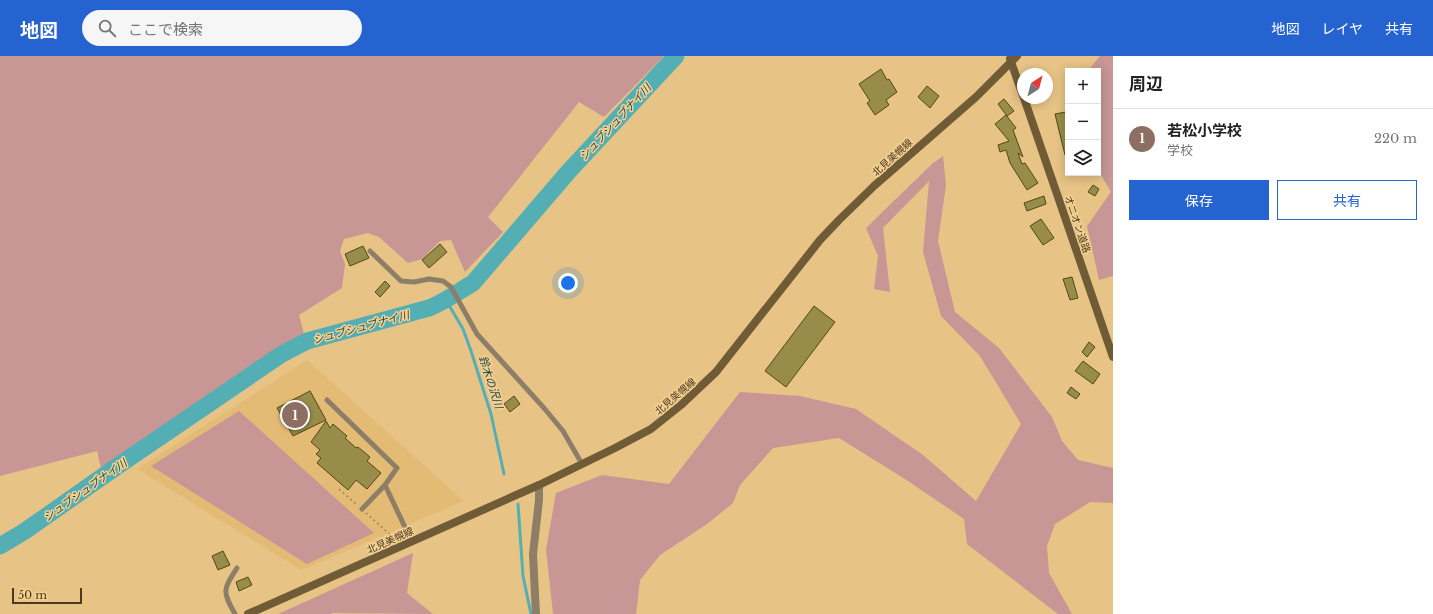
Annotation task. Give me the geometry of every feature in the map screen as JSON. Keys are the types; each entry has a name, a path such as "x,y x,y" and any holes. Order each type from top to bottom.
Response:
{"main road":[{"name":"オニオン道路","path":"1012,58 1017,76"},
{"name":"北見美幌線","path":"248,614 539,485 651,429 681,405 716,372 820,240 839,220 874,186 976,97 1012,58"},
{"name":"オニオン道路","path":"1025,104 1113,356"}],"street":[{"path":"536,614 533,554 539,500 539,485"}],"lane":[{"path":"370,251 401,281 414,282 429,279 443,281 451,287 477,334 563,431 582,464"},
{"path":"327,400 397,468 385,485 362,509"},
{"path":"385,485 412,542"},
{"path":"235,614 225,592 226,587 237,568"}],"path":[{"path":"339,489 402,546"}],"shaded area":[{"path":"0,56 664,56 604,117 579,102 488,217 503,232 465,272 451,240 440,241 422,259 408,263 379,237 368,233 344,239 340,251 345,264 342,288 299,315 304,334 290,356 104,482 97,451 0,476"},
{"path":"1100,56 1113,56 1113,276 1099,280 1087,226 1111,192 1101,175 1101,68 1090,68"},
{"path":"943,156 946,185 938,241 955,312 999,348 1052,417 1062,441 1078,460 1113,468 1113,503 1090,502 1055,524 1047,546 1049,573 1072,614 1058,614 967,544 964,519 905,479 839,438 773,448 740,485 733,503 707,524 660,555 640,580 636,614 553,614 546,550 556,493 602,475 669,484 740,392 800,396 856,409 923,455 976,501 1021,424 980,356 941,316 923,252 929,181 883,228 890,292 874,289 878,256 866,228 932,164"},
{"path":"307,360 464,501 301,570 137,469"},
{"path":"239,411 374,533 307,564 151,466"},
{"path":"413,553 407,593 433,614 278,614"}],"building":[{"path":"881,69 887,80 889,79 897,92 886,100 889,105 875,115 867,103 870,101 859,84"},
{"path":"927,86 939,96 930,108 918,97"},
{"path":"1004,99 1014,111 1007,116 998,104"},
{"path":"1065,112 1065,155 1055,114"},
{"path":"1006,115 1016,128 1013,130 1023,157 1018,153 1022,164 1025,163 1038,183 1027,190 1010,163 1006,150 1000,152 998,145 1009,141 995,124"},
{"path":"1093,185 1099,189 1095,196 1088,192"},
{"path":"1044,196 1046,204 1027,211 1024,203"},
{"path":"1041,219 1054,238 1043,245 1030,226"},
{"path":"440,244 447,252 429,268 422,260"},
{"path":"363,246 369,258 350,266 345,254"},
{"path":"1072,277 1078,298 1070,300 1063,279"},
{"path":"385,281 390,286 380,297 375,292"},
{"path":"814,306 835,322 786,387 765,371"},
{"path":"1089,342 1095,347 1087,357 1082,352"},
{"path":"1083,361 1100,374 1093,384 1075,371"},
{"path":"1071,387 1080,394 1076,399 1067,393"},
{"path":"310,391 326,420 293,436 277,408"},
{"path":"514,396 520,404 510,412 504,404"},
{"path":"326,421 330,428 333,424 347,436 345,438 356,448 358,447 370,457 367,461 381,473 367,489 356,480 348,490 317,463 321,458 316,454 320,450 311,442"},
{"path":"223,551 230,565 218,570 212,556"},
{"path":"248,577 252,585 239,591 236,582"}],"waterway":[{"name":"シュブシュブナイ川","path":"0,546 25,531 282,354 307,341 435,306 473,283 569,171 676,56"},
{"name":"鈴木の沢川","path":"446,300 463,329 471,351 491,414 504,474"},
{"name":"鈴木の沢川","path":"518,504 523,576 531,614"}],"place":[{"name":"若松小学校","path":"295,415"}]}
